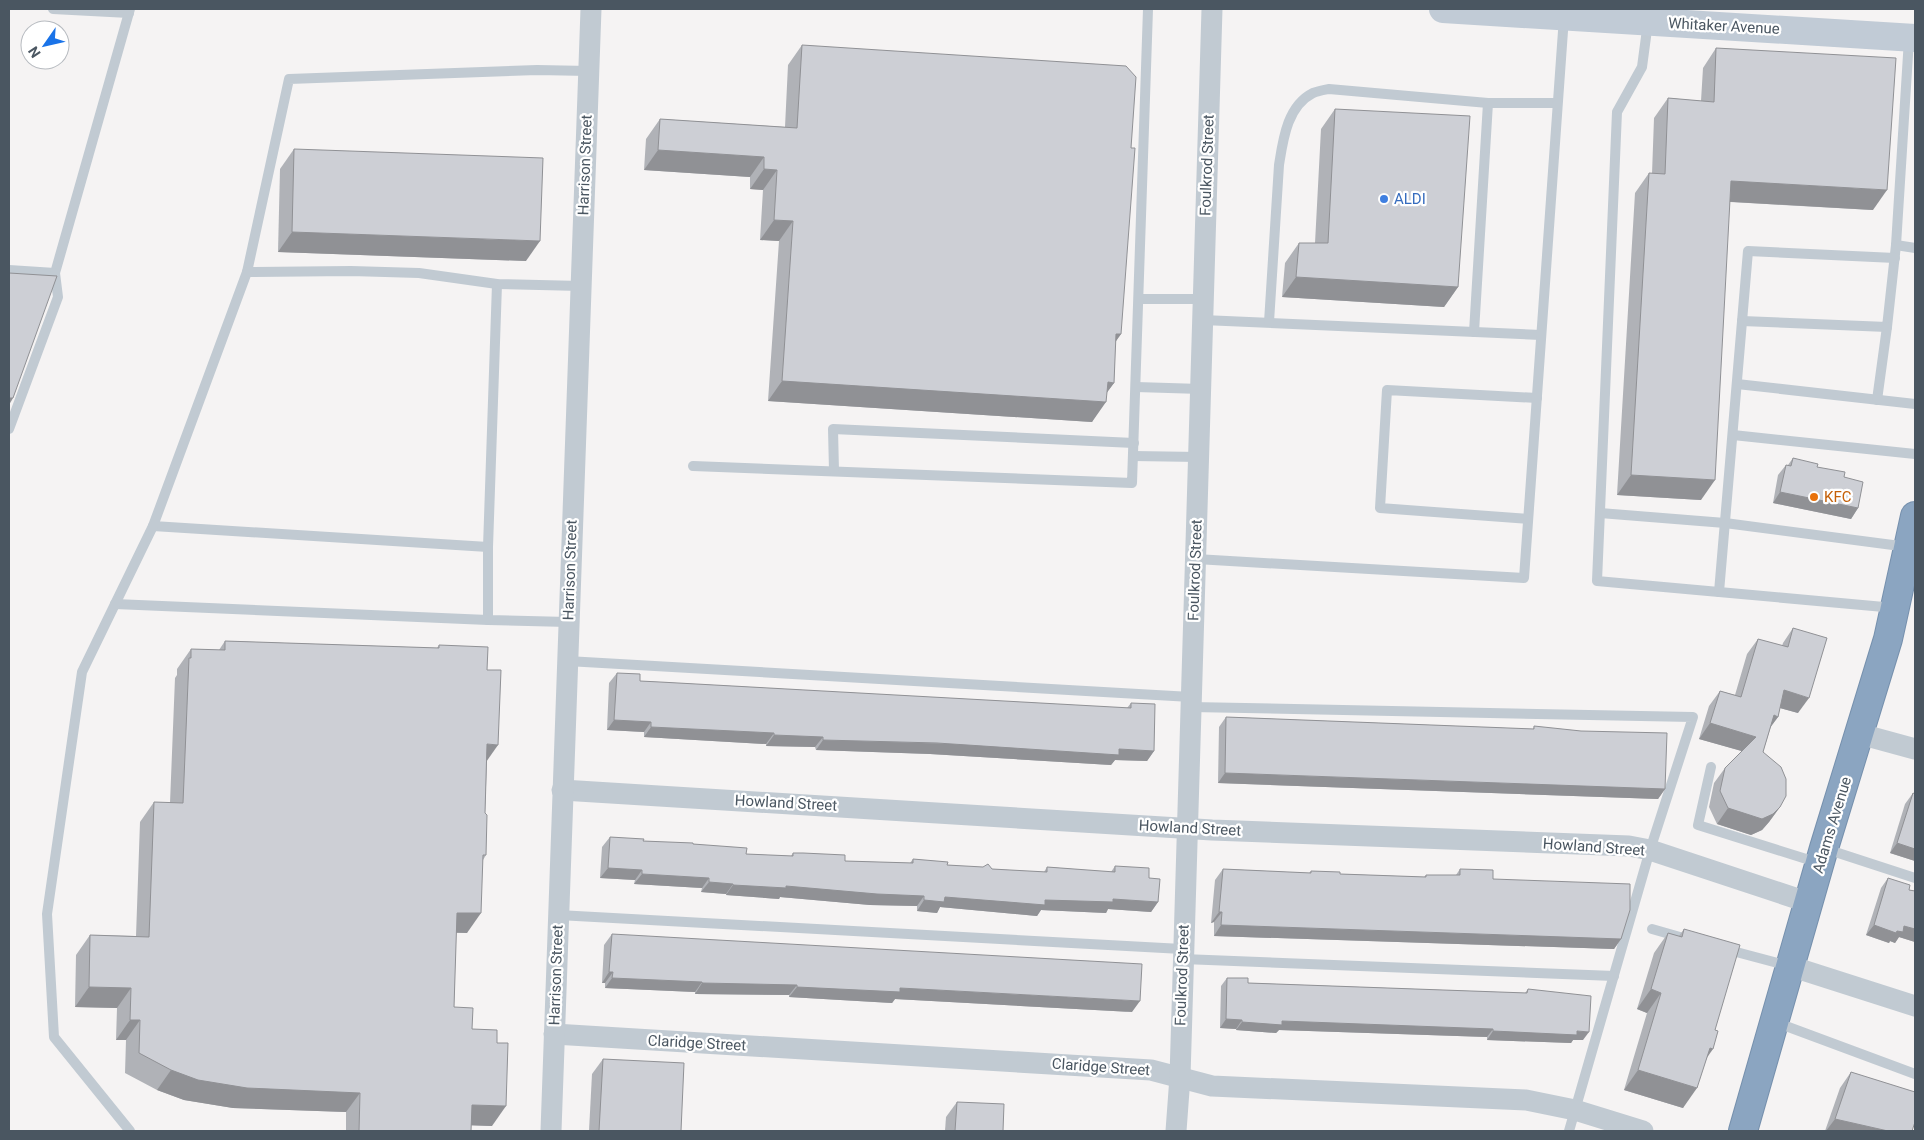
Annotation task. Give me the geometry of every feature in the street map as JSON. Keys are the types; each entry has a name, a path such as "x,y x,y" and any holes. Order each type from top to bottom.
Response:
{"highway":[{"name":"Adams Avenue","path":"1743,1131 1822,856 1901,597 1913,529"}],"street":[{"name":"Harrison Street","path":"551,1131 591,9"},
{"name":"Foulkrod Street","path":"1176,1131 1180,1077 1182,954 1212,9"},
{"name":"Whitaker Avenue","path":"1444,9 1570,14 1648,21 1912,38"},
{"path":"1860,734 1915,749"},
{"name":"Howland Street","path":"562,790 1187,827 1629,846 1650,850 1810,902"},
{"path":"1790,966 1915,1006"},
{"name":"Claridge Street","path":"554,1034 1151,1070 1212,1086 1526,1100 1575,1110 1643,1131"}],"lane":[{"path":"9,429 58,297 55,273 130,11 53,9"},
{"path":"694,466 1132,483 1148,9"},
{"path":"1196,559 1524,578 1558,103 1570,14"},
{"path":"1648,21 1642,67 1617,112 1598,581 1719,592 1901,597"},
{"path":"1877,400 1895,258 1912,38"},
{"path":"130,1131 54,1037 47,914 82,672 153,526 247,272 289,79 537,70 589,71"},
{"path":"1269,322 1279,165 1286,130 1298,106 1313,93 1329,89 1488,103 1558,103"},
{"path":"1474,332 1488,103"},
{"path":"1896,245 1915,248"},
{"path":"1719,592 1748,251 1895,258"},
{"path":"9,270 55,273"},
{"path":"247,272 351,271 419,273 496,284 581,286"},
{"path":"488,620 488,547 496,284"},
{"path":"1139,299 1269,322 1541,335"},
{"path":"1742,321 1887,327"},
{"path":"1737,384 1915,404"},
{"path":"1136,387 1201,389"},
{"path":"1528,519 1380,508 1387,390 1537,398"},
{"path":"834,472 833,429 1134,443"},
{"path":"1732,435 1915,454"},
{"path":"1133,456 1198,457"},
{"path":"1600,513 1725,523 1913,529"},
{"path":"153,526 488,547"},
{"path":"115,604 568,622"},
{"path":"567,661 1191,702 1693,717 1650,850 1569,1131"},
{"path":"1711,767 1698,824 1915,878"},
{"path":"558,915 1182,954 1614,976"},
{"path":"1652,929 1687,938"},
{"path":"1714,946 1790,966"},
{"path":"1774,1022 1915,1074"}],"building":[{"path":"802,45 1126,66 1136,77 1131,148 1135,148 1121,334 1116,334 1114,383 1108,382 1106,402 782,381 793,221 774,220 777,170 764,169 764,157 658,150 660,119 797,128"},
{"path":"1716,48 1896,58 1887,190 1731,181 1715,480 1631,475 1649,173 1665,174 1668,98 1714,102"},
{"name":"ALDI","path":"1335,109 1470,116 1458,287 1296,277 1299,243 1328,243"},
{"path":"294,149 543,158 540,241 292,232"},
{"path":"9,273 57,276 13,398 9,398"},
{"path":"1793,458 1818,464 1817,467 1845,472 1844,477 1863,482 1858,508 1780,492 1786,465 1791,466"},
{"path":"1793,628 1827,638 1809,698 1784,690 1778,717 1774,715 1763,752 1781,767 1786,779 1786,796 1780,807 1773,814 1762,819 1728,808 1720,791 1725,768 1756,737 1710,723 1720,691 1741,697 1758,639 1788,647"},
{"path":"225,641 439,648 439,645 488,647 487,670 501,670 498,745 487,744 486,855 483,855 481,913 457,913 454,1007 473,1008 472,1029 497,1030 497,1043 508,1043 506,1106 472,1105 471,1131 359,1131 360,1093 247,1088 198,1080 171,1070 139,1053 140,1020 130,1020 131,988 89,987 90,935 149,937 154,802 183,803 189,658 191,658 191,649 225,650"},
{"path":"617,673 640,674 640,681 1131,708 1131,703 1155,704 1154,751 1119,749 1119,755 937,743 823,740 823,737 774,735 774,733 651,727 651,722 614,720"},
{"path":"1226,717 1534,729 1534,726 1581,731 1667,733 1665,789 1225,773"},
{"path":"1913,793 1915,794 1915,849 1897,843"},
{"path":"610,837 747,848 746,854 793,856 793,853 803,853 845,855 845,861 913,863 913,859 948,862 947,865 983,867 988,864 992,869 1047,872 1047,867 1115,872 1115,866 1149,868 1149,878 1160,879 1158,902 1113,899 1113,902 1045,900 1045,905 945,897 944,902 924,900 924,896 786,886 786,888 733,885 709,882 709,878 642,874 642,870 608,868"},
{"path":"1223,869 1311,873 1311,871 1340,872 1340,874 1426,877 1426,875 1460,875 1460,869 1493,870 1493,879 1630,884 1630,910 1621,939 1221,925 1222,912 1219,912"},
{"path":"1888,878 1910,885 1909,890 1915,891 1915,929 1904,926 1903,932 1897,931 1896,933 1874,925"},
{"path":"1684,929 1740,945 1715,1030 1718,1031 1713,1049 1710,1048 1697,1088 1638,1070 1661,993 1651,989 1668,933 1682,937"},
{"path":"612,934 1142,964 1140,1001 900,988 900,992 797,987 797,985 702,983 612,978 613,972 609,972"},
{"path":"1227,978 1248,978 1248,983 1527,993 1528,989 1591,996 1589,1032 1577,1031 1577,1035 1493,1031 1493,1029 1282,1021 1282,1025 1242,1022 1242,1020 1226,1019"},
{"path":"603,1059 684,1063 681,1131 599,1131"},
{"path":"1851,1072 1915,1092 1915,1122 1912,1131 1888,1131 1835,1119"},
{"path":"957,1102 1004,1104 1003,1131 955,1131"}],"place":[{"name":"ALDI","path":"1384,199"},
{"name":"KFC","path":"1814,497"}]}
